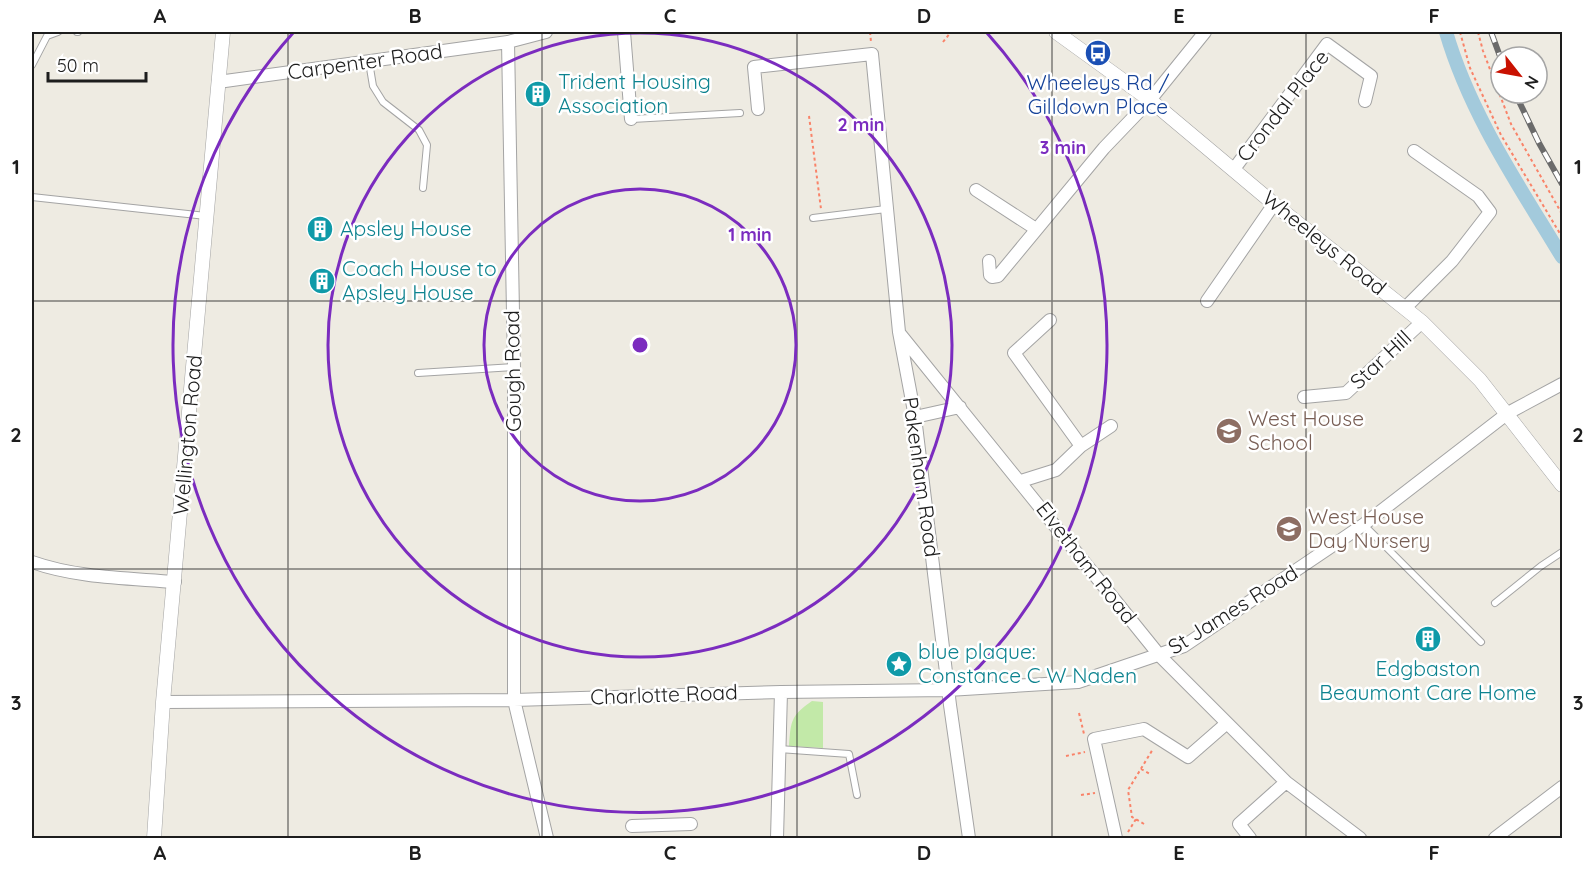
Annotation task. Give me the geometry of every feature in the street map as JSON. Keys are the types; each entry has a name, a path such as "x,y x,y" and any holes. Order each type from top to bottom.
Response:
{"street":[{"name":"Wellington Road","path":"154,838 163,702 224,32"},
{"name":"Carpenter Road","path":"218,82 508,42 546,32"},
{"path":"624,32 631,119"},
{"name":"Wheeleys Road","path":"1056,32 1150,100 1274,204 1422,322 1480,380 1563,485"},
{"path":"989,261 990,275 998,276 1104,148 1150,100 1204,32"},
{"name":"Gough Road","path":"508,42 513,367 514,700 547,838"},
{"name":"Crondal Place","path":"1234,169 1327,44 1371,76 1365,101"},
{"name":"Pakenham Road","path":"758,109 754,67 872,54 899,332 915,417 948,690 969,838"},
{"path":"1405,308 1452,261 1490,213 1478,196 1414,151"},
{"path":"976,190 1036,229"},
{"path":"1207,301 1274,204"},
{"path":"1050,320 1014,353 1081,446"},
{"name":"Star Hill","path":"1304,398 1346,393 1422,322"},
{"name":"Elvetham Road","path":"899,332 1160,656 1286,783 1360,838"},
{"name":"St James Road","path":"1160,656 1184,646 1363,525 1508,413 1563,384"},
{"path":"915,417 960,407"},
{"path":"1021,481 1056,470 1081,446 1111,426"},
{"path":"32,562 87,575 175,582"},
{"name":"Charlotte Road","path":"163,702 514,700 781,692 948,690 1078,682 1160,656"},
{"path":"777,838 781,692"},
{"path":"1116,838 1095,744 1144,729 1188,757 1227,723"},
{"path":"1250,838 1239,824 1286,783"},
{"path":"1495,838 1563,787"},
{"path":"632,825 691,824"},
{"path":"668,825 668,838"}],"lane":[{"path":"32,65 47,36 58,32"},
{"path":"369,61 373,86 383,102 419,130 427,146 423,188"},
{"path":"631,119 740,112"},
{"path":"32,197 206,216"},
{"path":"813,218 886,209"},
{"path":"418,373 513,367"},
{"path":"1363,525 1481,642"},
{"path":"1495,603 1541,566 1563,552"},
{"path":"778,749 849,754 857,795"}],"path":[{"path":"944,42 951,32"},
{"path":"1460,32 1470,68 1501,135 1563,237"},
{"path":"1478,32 1511,124 1563,214"},
{"path":"809,116 822,217"},
{"path":"1079,713 1084,737 1095,744"},
{"path":"1144,824 1132,817 1128,789 1159,739"},
{"path":"1066,756 1095,744"},
{"path":"1141,769 1150,774"},
{"path":"1124,838 1136,819"}],"green space":[{"path":"812,701 823,702 823,748 789,746 793,720 799,711"}],"waterway":[{"path":"1446,32 1468,91 1496,148 1562,257"}],"railway":[{"path":"1491,32 1496,45"},
{"path":"1521,105 1562,184"}],"place":[{"name":"Wheeleys Rd / Gilldown Place","path":"1098,53"},
{"name":"Trident Housing Association","path":"538,94"},
{"name":"Apsley House","path":"320,229"},
{"name":"Coach House to Apsley House","path":"322,281"},
{"name":"West House School","path":"1229,431"},
{"name":"West House Day Nursery","path":"1289,529"},
{"name":"Edgbaston Beaumont Care Home","path":"1428,639"},
{"name":"blue plaque: Constance C W Naden","path":"899,664"}]}
